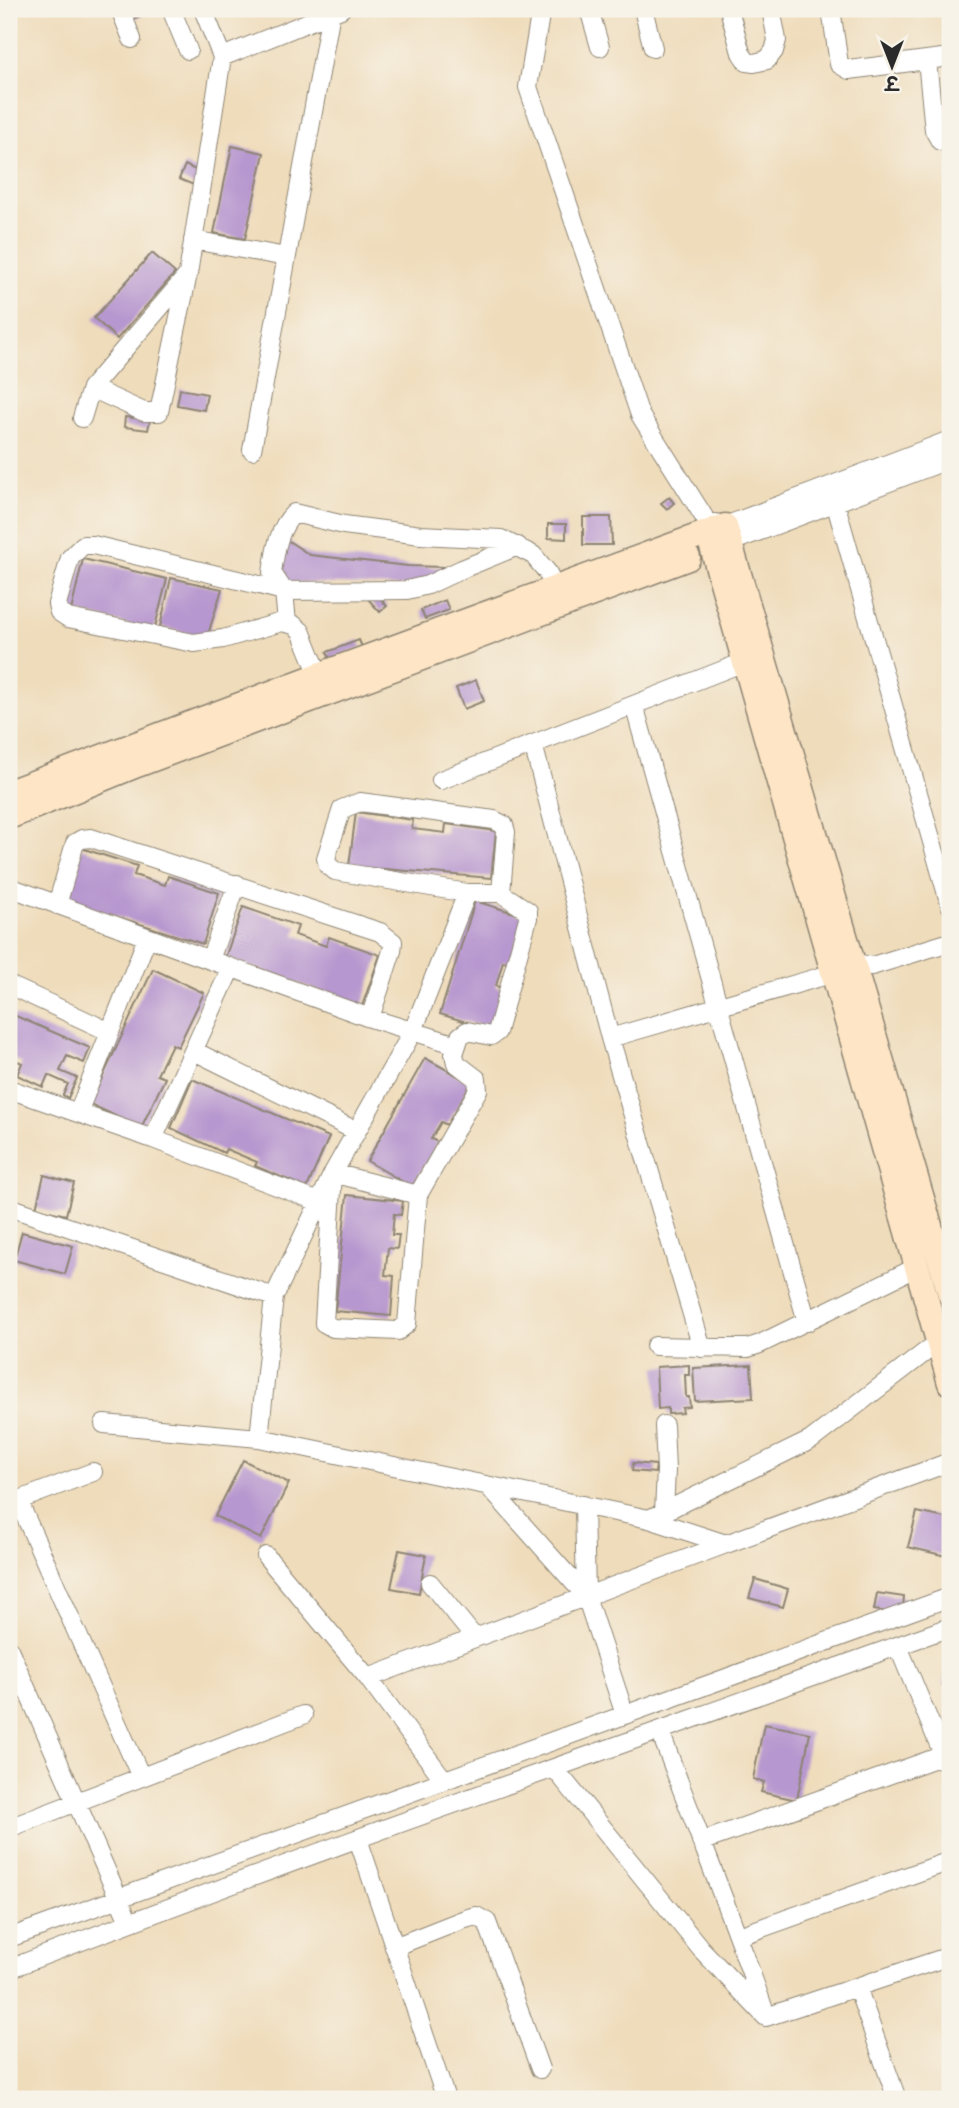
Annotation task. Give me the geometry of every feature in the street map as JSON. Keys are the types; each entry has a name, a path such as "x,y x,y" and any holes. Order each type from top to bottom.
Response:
{"street":[{"path":"120,9 132,39"},
{"path":"171,9 188,50"},
{"path":"91,388 144,412 159,412 188,274 222,57 203,9"},
{"path":"541,9 528,87 640,415 716,534 844,968 917,1267 944,1337 950,1383"},
{"path":"590,9 600,47"},
{"path":"643,9 653,48"},
{"path":"729,9 741,53 747,62 754,63 767,60 776,45 771,9"},
{"path":"831,9 839,64 849,70 950,57"},
{"path":"222,57 301,16 334,10 252,450"},
{"path":"927,60 934,130 940,141 950,144"},
{"path":"193,240 286,257"},
{"path":"82,418 91,388 188,274"},
{"path":"9,792 322,685 557,597 950,440"},
{"path":"716,534 835,502 950,459"},
{"path":"835,502 950,905"},
{"path":"286,623 284,591 272,573 276,546 294,513 344,525 421,535 501,540 533,555 548,573 557,597"},
{"path":"716,534 744,662 950,1294"},
{"path":"467,536 467,566"},
{"path":"322,685 300,631 286,623 265,626 223,639 194,643 75,621 60,612 57,604 70,558 83,545 93,545 284,591 407,590 428,585 467,566 518,547"},
{"path":"441,780 744,662"},
{"path":"9,817 322,685"},
{"path":"634,705 807,1322"},
{"path":"533,744 610,1038 702,1348"},
{"path":"333,1173 324,1323 333,1328 398,1331 407,1324 418,1195 478,1090 477,1079 456,1063 454,1054 460,1036 467,1031 491,1036 497,1032 528,918 528,911 524,907 501,893 467,893 335,871 328,865 326,858 342,809 360,802 494,820 504,825 506,832 501,893"},
{"path":"57,905 75,844 82,839 91,838 380,932 393,942 392,951 370,1018"},
{"path":"210,960 237,884"},
{"path":"9,887 370,1018 457,1045"},
{"path":"259,1438 274,1297 333,1173 414,1031 467,893"},
{"path":"78,1113 147,938"},
{"path":"610,1038 844,968 872,966 950,942"},
{"path":"153,1139 232,968"},
{"path":"9,985 110,1032"},
{"path":"194,1051 356,1131"},
{"path":"9,1088 319,1202"},
{"path":"333,1173 418,1195"},
{"path":"9,1207 274,1297"},
{"path":"655,1346 748,1348 917,1267"},
{"path":"656,1515 811,1440 944,1337"},
{"path":"104,1424 259,1438 584,1505 656,1515 726,1544"},
{"path":"656,1515 666,1471 664,1425"},
{"path":"368,1678 950,1462"},
{"path":"93,1472 13,1502 141,1777"},
{"path":"488,1486 586,1596"},
{"path":"584,1505 586,1596 625,1715"},
{"path":"266,1556 368,1678 444,1780"},
{"path":"430,1583 474,1637"},
{"path":"9,1938 950,1597"},
{"path":"9,1969 129,1922 950,1627"},
{"path":"701,1842 947,1763 898,1646"},
{"path":"9,1648 129,1922"},
{"path":"9,1828 303,1716"},
{"path":"660,1731 739,1936 766,2017"},
{"path":"555,1769 701,1949 766,2017"},
{"path":"358,1839 446,2099"},
{"path":"739,1936 950,1860"},
{"path":"394,1947 475,1916 487,1922 540,2068"},
{"path":"766,2017 950,1956"},
{"path":"856,1987 897,2099"}],"building":[{"path":"123,9 157,9 128,21"},
{"path":"232,146 264,153 245,239 214,233"},
{"path":"185,165 202,173 196,186 179,179"},
{"path":"152,253 175,273 117,339 94,318"},
{"path":"180,389 207,394 204,410 177,405"},
{"path":"125,417 150,420 148,430 124,427"},
{"path":"669,497 674,503 667,509 661,503"},
{"path":"583,517 611,517 612,545 583,545"},
{"path":"548,524 566,524 566,539 548,538"},
{"path":"284,538 310,555 408,566 443,567 442,575 419,587 286,582 277,574"},
{"path":"83,559 167,579 154,631 71,611"},
{"path":"171,578 222,589 207,638 160,627"},
{"path":"375,592 387,606 380,612 367,598"},
{"path":"445,600 449,610 425,619 421,610"},
{"path":"359,640 362,647 330,659 327,652"},
{"path":"476,680 484,701 464,709 456,688"},
{"path":"356,812 413,820 412,829 445,833 446,824 496,831 491,878 349,866"},
{"path":"81,848 137,866 134,875 165,885 168,876 219,893 203,944 65,900"},
{"path":"475,901 524,916 510,963 503,961 496,986 502,988 490,1029 440,1014"},
{"path":"243,907 298,926 295,935 326,946 329,937 380,955 362,1006 225,958"},
{"path":"153,969 204,993 178,1047 172,1044 157,1075 165,1078 141,1128 90,1104"},
{"path":"9,1013 90,1048 84,1063 67,1056 60,1071 77,1078 68,1098 63,1095 68,1084 48,1075 43,1087 17,1075 22,1063 9,1057"},
{"path":"425,1058 471,1083 447,1125 441,1122 431,1139 438,1142 412,1187 367,1161"},
{"path":"192,1079 329,1137 307,1188 255,1166 257,1162 226,1149 224,1153 171,1128"},
{"path":"44,1175 74,1183 66,1215 36,1208"},
{"path":"347,1195 403,1201 401,1215 394,1214 392,1235 399,1235 397,1249 388,1248 385,1275 394,1276 391,1316 335,1311"},
{"path":"22,1232 73,1246 65,1274 14,1260"},
{"path":"689,1365 689,1375 685,1375 686,1397 689,1397 690,1407 682,1408 683,1413 668,1414 668,1408 658,1409 656,1367"},
{"path":"751,1365 753,1398 695,1401 693,1368"},
{"path":"243,1460 289,1483 261,1539 215,1516"},
{"path":"633,1463 656,1465 655,1473 632,1471"},
{"path":"917,1512 950,1519 950,1557 908,1547"},
{"path":"399,1550 426,1555 419,1593 391,1588"},
{"path":"755,1579 788,1589 783,1607 749,1598"},
{"path":"877,1593 904,1597 902,1614 874,1610"},
{"path":"947,1661 950,1662 950,1686 943,1685"},
{"path":"764,1724 810,1733 797,1800 761,1792 764,1782 753,1779"}]}
